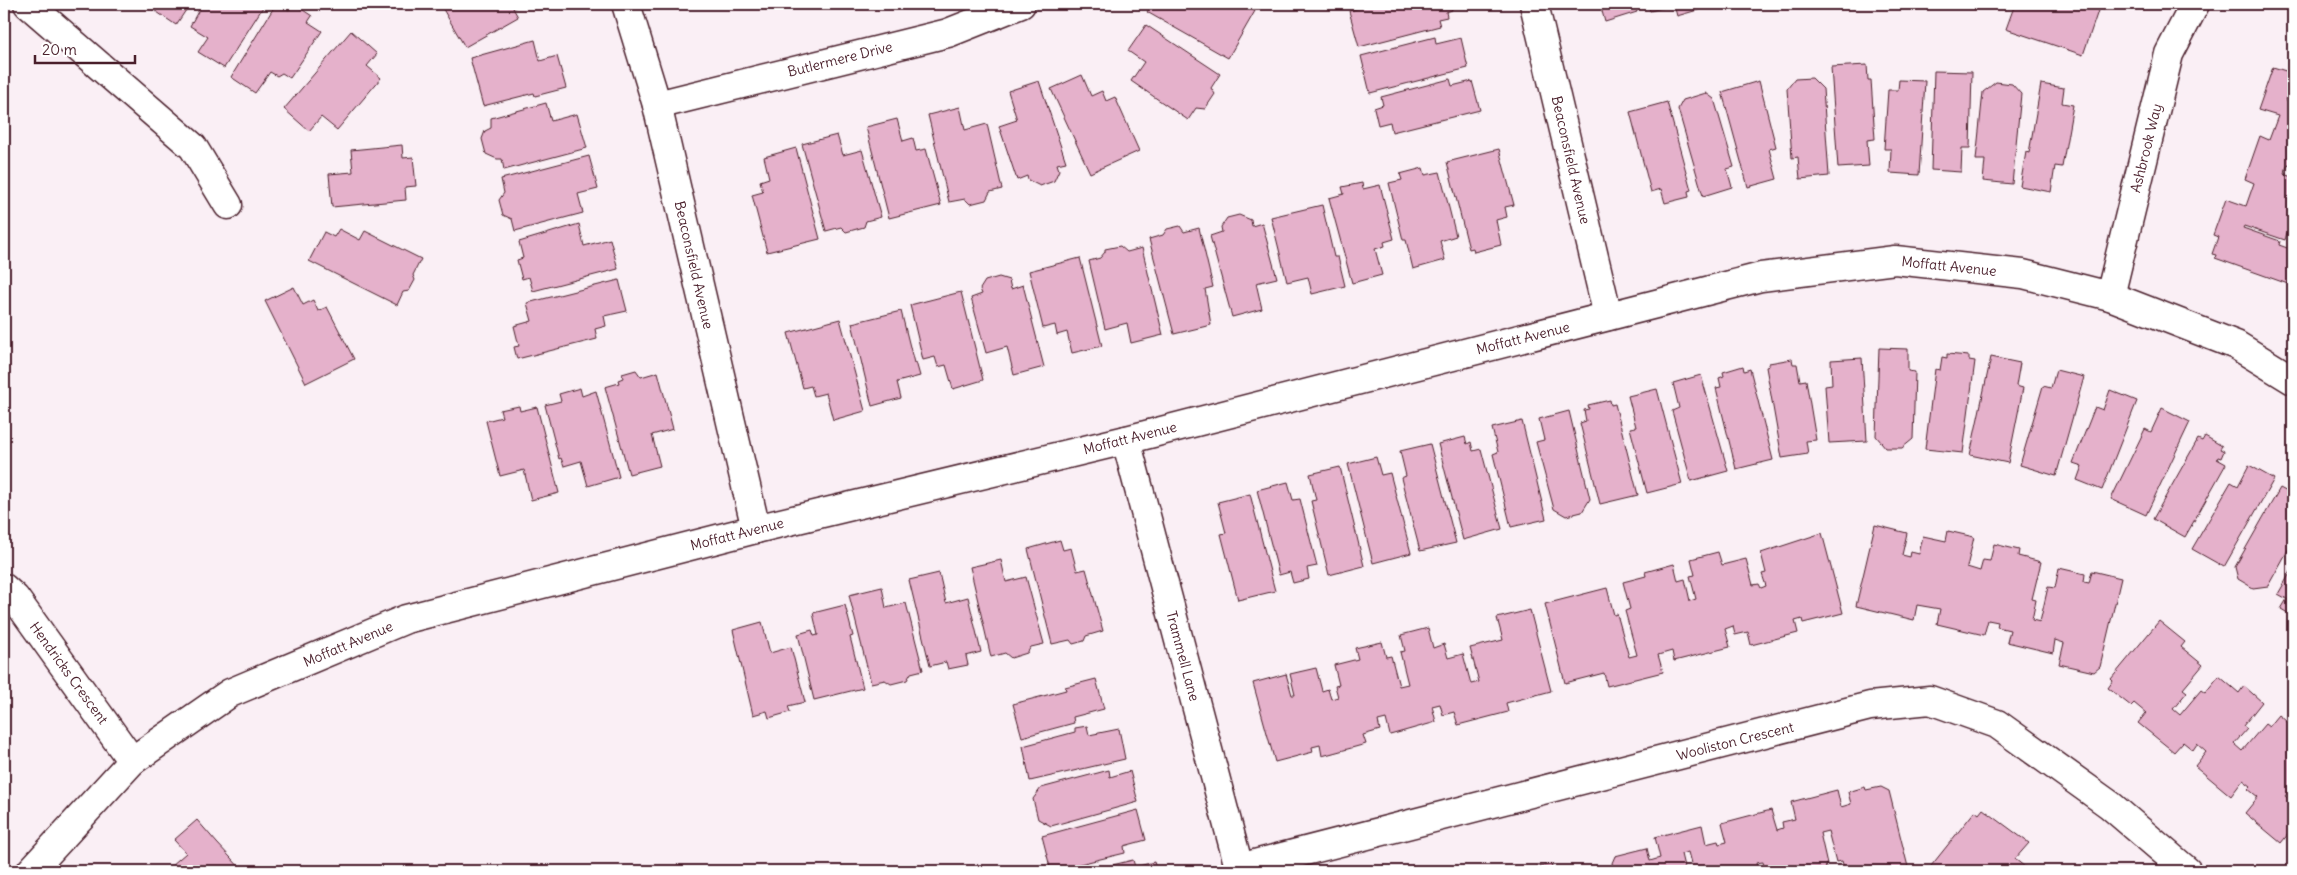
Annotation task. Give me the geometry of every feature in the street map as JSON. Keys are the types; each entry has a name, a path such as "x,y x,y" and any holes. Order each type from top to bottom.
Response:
{"street":[{"path":"28,4 193,147 228,205"},
{"name":"Beaconsfield Avenue","path":"626,4 657,105 756,529"},
{"name":"Butlermere Drive","path":"657,105 948,33 1021,4"},
{"name":"Beaconsfield Avenue","path":"1534,4 1608,316"},
{"name":"Ashbrook Way","path":"2110,296 2169,54 2194,4"},
{"name":"Moffatt Avenue","path":"31,871 132,761 230,693 406,619 756,529 1126,440 1761,277 1895,260 2022,274 2110,296 2236,345 2293,380"},
{"name":"Trammell Lane","path":"1126,440 1240,870"},
{"name":"Hendricks Crescent","path":"4,588 15,598 132,761"},
{"name":"Wooliston Crescent","path":"1240,870 1870,706 1930,700 1997,724 2110,805 2187,871"}],"building":[{"path":"154,4 190,4 176,25 151,8"},
{"path":"202,4 265,4 224,68 198,52 208,37 190,26"},
{"path":"276,4 280,4 289,10 294,4 312,16 308,22 322,31 290,78 282,73 277,76 270,72 255,93 231,77"},
{"path":"440,4 522,4 513,8 518,17 465,47"},
{"path":"1152,4 1241,4 1255,11 1228,58 1147,12"},
{"path":"1375,4 1451,4 1452,10 1446,12 1447,17 1438,19 1440,26 1359,47 1349,11"},
{"path":"1600,4 1635,4 1637,12 1605,22"},
{"path":"1648,4 1700,4 1701,9 1677,16 1674,5 1650,11"},
{"path":"2015,4 2106,4 2104,10 2099,8 2083,55 2006,29"},
{"path":"1146,25 1220,74 1211,88 1215,94 1205,109 1196,108 1188,120 1131,81 1144,62 1128,51"},
{"path":"351,31 377,54 367,66 381,78 337,130 321,117 309,131 284,109"},
{"path":"1435,37 1436,44 1461,38 1468,68 1370,93 1361,56"},
{"path":"535,40 540,61 557,56 566,88 535,96 534,93 483,106 470,58"},
{"path":"2293,47 2293,93 2289,91 2286,101 2293,103 2293,166 2288,164 2284,174 2293,177 2293,235 2287,233 2285,240 2244,226 2243,228 2280,241 2279,245 2293,250 2293,270 2288,284 2215,258 2216,255 2212,254 2218,237 2213,235 2226,199 2246,206 2254,183 2245,179 2260,136 2269,140 2278,116 2258,110 2273,67 2289,72 2292,62 2289,61"},
{"path":"1867,65 1868,80 1871,80 1875,139 1867,140 1869,166 1838,168 1831,67"},
{"path":"1934,71 1972,72 1970,148 1962,148 1961,172 1931,170"},
{"path":"1082,75 1091,96 1102,91 1106,101 1115,97 1139,151 1090,173 1051,89"},
{"path":"1812,78 1823,89 1829,176 1800,179 1798,157 1792,158 1787,89 1795,79"},
{"path":"1450,79 1452,86 1472,81 1480,110 1392,132 1390,122 1378,125 1374,108 1383,105 1381,97"},
{"path":"1899,80 1925,81 1919,175 1890,173 1891,149 1884,149 1888,90 1898,90"},
{"path":"1039,81 1066,162 1057,164 1059,170 1054,181 1040,186 1028,180 1027,176 1017,180 999,126 1017,120 1008,91"},
{"path":"1759,81 1776,147 1769,149 1777,179 1748,187 1722,92"},
{"path":"1996,82 2012,84 2021,94 2012,184 1983,181 1985,160 1976,160 1983,92"},
{"path":"2041,84 2064,88 2062,103 2073,105 2062,167 2055,166 2051,192 2020,186 2026,152 2029,153"},
{"path":"1706,93 1714,99 1734,167 1727,169 1732,187 1703,196 1678,109 1683,100"},
{"path":"1667,102 1691,190 1688,191 1689,197 1665,203 1661,189 1651,192 1630,112"},
{"path":"546,103 551,121 577,114 587,148 504,170 502,159 486,154 482,139 485,131 491,128 491,118"},
{"path":"960,107 965,130 987,124 1002,189 990,192 986,200 970,204 965,199 949,202 928,115"},
{"path":"897,119 903,141 913,138 916,151 926,149 941,205 889,218 866,127"},
{"path":"837,135 843,155 862,150 881,217 866,221 864,227 846,232 841,227 826,231 802,144"},
{"path":"402,145 403,158 413,157 416,186 405,187 406,200 332,207 329,174 353,172 351,150"},
{"path":"796,148 820,239 767,252 752,195 763,192 760,181 769,178 764,157"},
{"path":"1499,149 1514,205 1505,207 1507,217 1496,220 1501,245 1474,252 1473,248 1469,249 1447,162"},
{"path":"589,156 598,189 578,194 583,213 515,231 512,219 503,215 499,200 504,193 501,179"},
{"path":"1423,168 1425,175 1440,172 1456,236 1440,241 1445,260 1413,269 1406,240 1403,240 1389,183 1402,180 1400,174"},
{"path":"1362,183 1363,189 1380,185 1394,239 1384,242 1385,246 1375,249 1382,275 1352,283 1329,198 1344,194 1342,187"},
{"path":"1322,205 1334,257 1338,257 1345,286 1312,294 1308,277 1287,282 1271,217"},
{"path":"1239,215 1251,220 1252,226 1262,223 1277,278 1256,283 1262,309 1232,317 1210,236 1222,232 1221,227 1227,218"},
{"path":"579,224 584,246 610,239 618,269 533,291 529,277 522,279 517,260 523,258 519,242"},
{"path":"1180,226 1184,232 1199,228 1213,287 1205,289 1211,325 1174,334 1149,239 1163,235 1167,229"},
{"path":"339,229 360,240 365,231 421,259 413,275 415,280 409,291 403,292 397,305 309,261 324,232 334,237"},
{"path":"1120,246 1127,252 1142,248 1163,335 1131,343 1127,323 1105,329 1089,261 1100,258 1105,249"},
{"path":"1080,258 1102,346 1072,353 1067,332 1057,335 1055,325 1043,328 1029,271"},
{"path":"999,277 1009,280 1011,289 1023,285 1044,367 1014,375 1007,347 986,353 971,298 982,294 980,289 985,281"},
{"path":"619,280 627,311 604,316 606,326 595,329 597,339 517,359 514,347 519,346 514,326 532,321 527,303"},
{"path":"294,287 303,305 313,300 318,311 327,307 354,359 306,383 265,301"},
{"path":"961,292 983,380 953,389 946,365 938,367 935,357 923,360 910,305"},
{"path":"901,311 914,363 916,362 920,376 897,382 901,398 872,406 852,323"},
{"path":"840,319 865,411 833,420 826,393 814,396 811,386 803,388 788,333"},
{"path":"1879,348 1908,349 1908,371 1915,372 1913,439 1902,448 1886,448 1876,436"},
{"path":"1947,354 1969,356 1969,360 1975,361 1963,453 1925,449 1935,369 1940,370 1942,357 1947,358"},
{"path":"1991,357 2020,363 2016,386 2023,388 2008,463 1970,455"},
{"path":"1862,358 1867,441 1829,443 1825,386 1832,385 1831,360"},
{"path":"1792,359 1793,364 1797,364 1800,381 1806,380 1816,440 1806,441 1808,454 1782,458 1766,367 1769,366 1769,363"},
{"path":"1743,366 1744,371 1750,369 1773,460 1736,469 1716,388 1721,387 1719,378 1724,376 1723,372"},
{"path":"636,370 641,377 658,372 673,429 652,435 660,466 629,474 605,387 619,383 618,380 623,378 622,374"},
{"path":"2056,370 2084,377 2056,476 2020,465 2043,386 2051,388"},
{"path":"1701,375 1728,471 1691,481 1672,411 1679,408 1673,383"},
{"path":"580,388 582,396 596,391 619,477 588,486 581,461 564,466 561,458 559,459 545,405 561,401 559,394"},
{"path":"1657,389 1682,484 1647,493 1630,428 1636,427 1628,396"},
{"path":"2110,390 2137,401 2102,490 2077,480 2082,466 2073,463 2095,407 2103,410"},
{"path":"1610,400 1611,405 1615,404 1638,495 1600,504 1580,423 1586,421 1584,410 1589,409 1588,405"},
{"path":"519,406 520,411 537,407 559,493 531,500 524,470 500,476 486,421 502,417 500,410"},
{"path":"2162,408 2190,422 2146,515 2111,499 2145,429 2151,432"},
{"path":"1569,411 1590,499 1582,512 1566,516 1554,509 1536,442 1544,440 1539,419"},
{"path":"1522,421 1546,519 1511,527 1493,454 1498,452 1492,428"},
{"path":"2205,436 2222,446 2220,449 2224,451 2221,458 2218,457 2217,459 2226,464 2185,537 2153,519 2198,439 2202,441"},
{"path":"1465,437 1467,444 1471,442 1473,451 1481,449 1502,529 1463,540 1438,444"},
{"path":"1430,444 1456,543 1420,551 1401,478 1406,476 1400,451"},
{"path":"1376,457 1381,475 1390,473 1411,553 1373,563 1348,464"},
{"path":"2249,465 2274,479 2224,567 2192,549 2231,482 2238,486"},
{"path":"1340,467 1364,566 1329,575 1311,501 1316,500 1310,474"},
{"path":"1288,482 1293,500 1300,499 1317,566 1307,568 1309,579 1293,583 1290,572 1279,575 1257,490"},
{"path":"2280,488 2293,495 2293,541 2268,586 2253,588 2238,579 2235,567"},
{"path":"1250,494 1275,591 1238,600 1221,534 1226,533 1218,502"},
{"path":"1875,525 1907,533 1902,555 1910,557 1911,552 1919,554 1923,536 1946,541 1948,531 1974,537 1967,567 1980,571 1983,560 1990,561 1994,544 2019,550 2018,556 2041,562 2032,599 2036,600 2032,620 2040,622 2048,587 2055,588 2059,568 2085,574 2084,582 2089,583 2092,571 2121,578 2100,667 2094,672 2059,664 2064,643 2055,640 2053,653 2007,642 2010,630 1997,627 1998,622 1988,620 1984,635 1937,624 1940,609 1917,605 1914,620 1856,606"},
{"path":"1822,533 1843,613 1803,623 1802,619 1795,621 1798,633 1751,645 1748,632 1735,635 1733,626 1725,629 1730,647 1674,661 1672,651 1658,655 1663,672 1607,686 1604,673 1565,683 1545,604 1607,588 1614,615 1617,614 1629,657 1637,655 1625,611 1630,609 1623,582 1646,576 1645,572 1674,564 1678,581 1685,579 1690,601 1696,599 1690,576 1695,575 1691,559 1718,552 1722,565 1746,559 1753,585 1759,584 1761,588 1766,586 1762,574 1766,573 1761,553"},
{"path":"1060,540 1063,550 1071,548 1077,571 1086,569 1103,631 1086,636 1084,641 1073,644 1070,640 1052,644 1028,549"},
{"path":"1001,560 1006,582 1026,577 1044,644 1031,647 1027,653 1011,658 1005,653 991,657 970,567"},
{"path":"2293,568 2293,616 2281,609 2287,599 2278,594"},
{"path":"939,573 946,603 968,597 981,652 966,656 968,665 948,669 946,662 930,666 909,580"},
{"path":"882,587 886,608 906,603 923,670 911,673 907,680 891,684 885,680 871,683 849,595"},
{"path":"845,605 853,636 850,637 863,688 814,700 798,634 812,630 814,636 818,635 813,613"},
{"path":"1530,610 1551,691 1506,703 1508,712 1458,725 1454,712 1443,715 1440,704 1432,706 1436,722 1390,735 1386,719 1378,721 1380,730 1363,735 1366,744 1322,756 1320,745 1312,747 1313,752 1275,762 1253,683 1286,674 1292,695 1295,695 1290,674 1316,668 1322,691 1328,689 1331,699 1338,697 1335,686 1339,685 1334,665 1358,659 1355,648 1382,642 1386,657 1391,656 1399,686 1408,684 1400,652 1405,651 1401,635 1428,628 1433,648 1444,644 1448,658 1463,654 1471,684 1479,682 1470,648 1503,640 1497,618"},
{"path":"2159,621 2185,642 2181,647 2203,665 2183,689 2187,692 2173,709 2180,715 2201,690 2205,693 2219,676 2239,693 2244,686 2262,702 2243,726 2247,729 2234,744 2242,751 2265,724 2269,727 2279,715 2293,727 2293,786 2285,796 2292,802 2293,800 2293,828 2281,843 2245,813 2258,797 2248,789 2251,786 2243,780 2231,796 2195,766 2206,752 2197,744 2193,750 2183,742 2174,752 2138,723 2146,713 2134,703 2131,706 2108,688 2113,681 2111,679"},
{"path":"762,622 770,653 791,647 805,702 788,706 790,712 769,718 767,711 753,715 733,630"},
{"path":"1096,679 1104,709 1073,717 1074,723 1022,737 1013,704 1066,690 1065,687"},
{"path":"1087,726 1089,735 1119,729 1125,759 1030,781 1023,746 1075,732 1075,728"},
{"path":"1109,770 1110,777 1130,771 1138,802 1051,826 1038,819 1033,799 1041,788"},
{"path":"1865,787 1866,790 1881,787 1889,791 1908,867 1889,871 1845,871 1842,861 1836,862 1828,831 1820,833 1827,871 1765,871 1763,862 1756,863 1758,871 1693,871 1688,852 1681,854 1685,871 1614,871 1612,863 1615,856 1647,848 1650,861 1660,858 1655,837 1702,825 1706,844 1718,841 1719,844 1727,842 1722,823 1771,810 1777,830 1783,828 1782,822 1795,819 1791,802 1837,790 1841,807 1851,804 1848,792"},
{"path":"1983,809 2029,843 2015,859 2025,867 2024,871 1927,871 1975,811 1979,814"},
{"path":"1138,810 1146,840 1124,846 1125,853 1051,871 1042,836"},
{"path":"197,820 243,871 177,871 172,865 186,853 174,840"},
{"path":"1133,860 1135,867 1154,862 1157,871 1088,871"},
{"path":"1551,864 1553,871 1524,871"}]}
